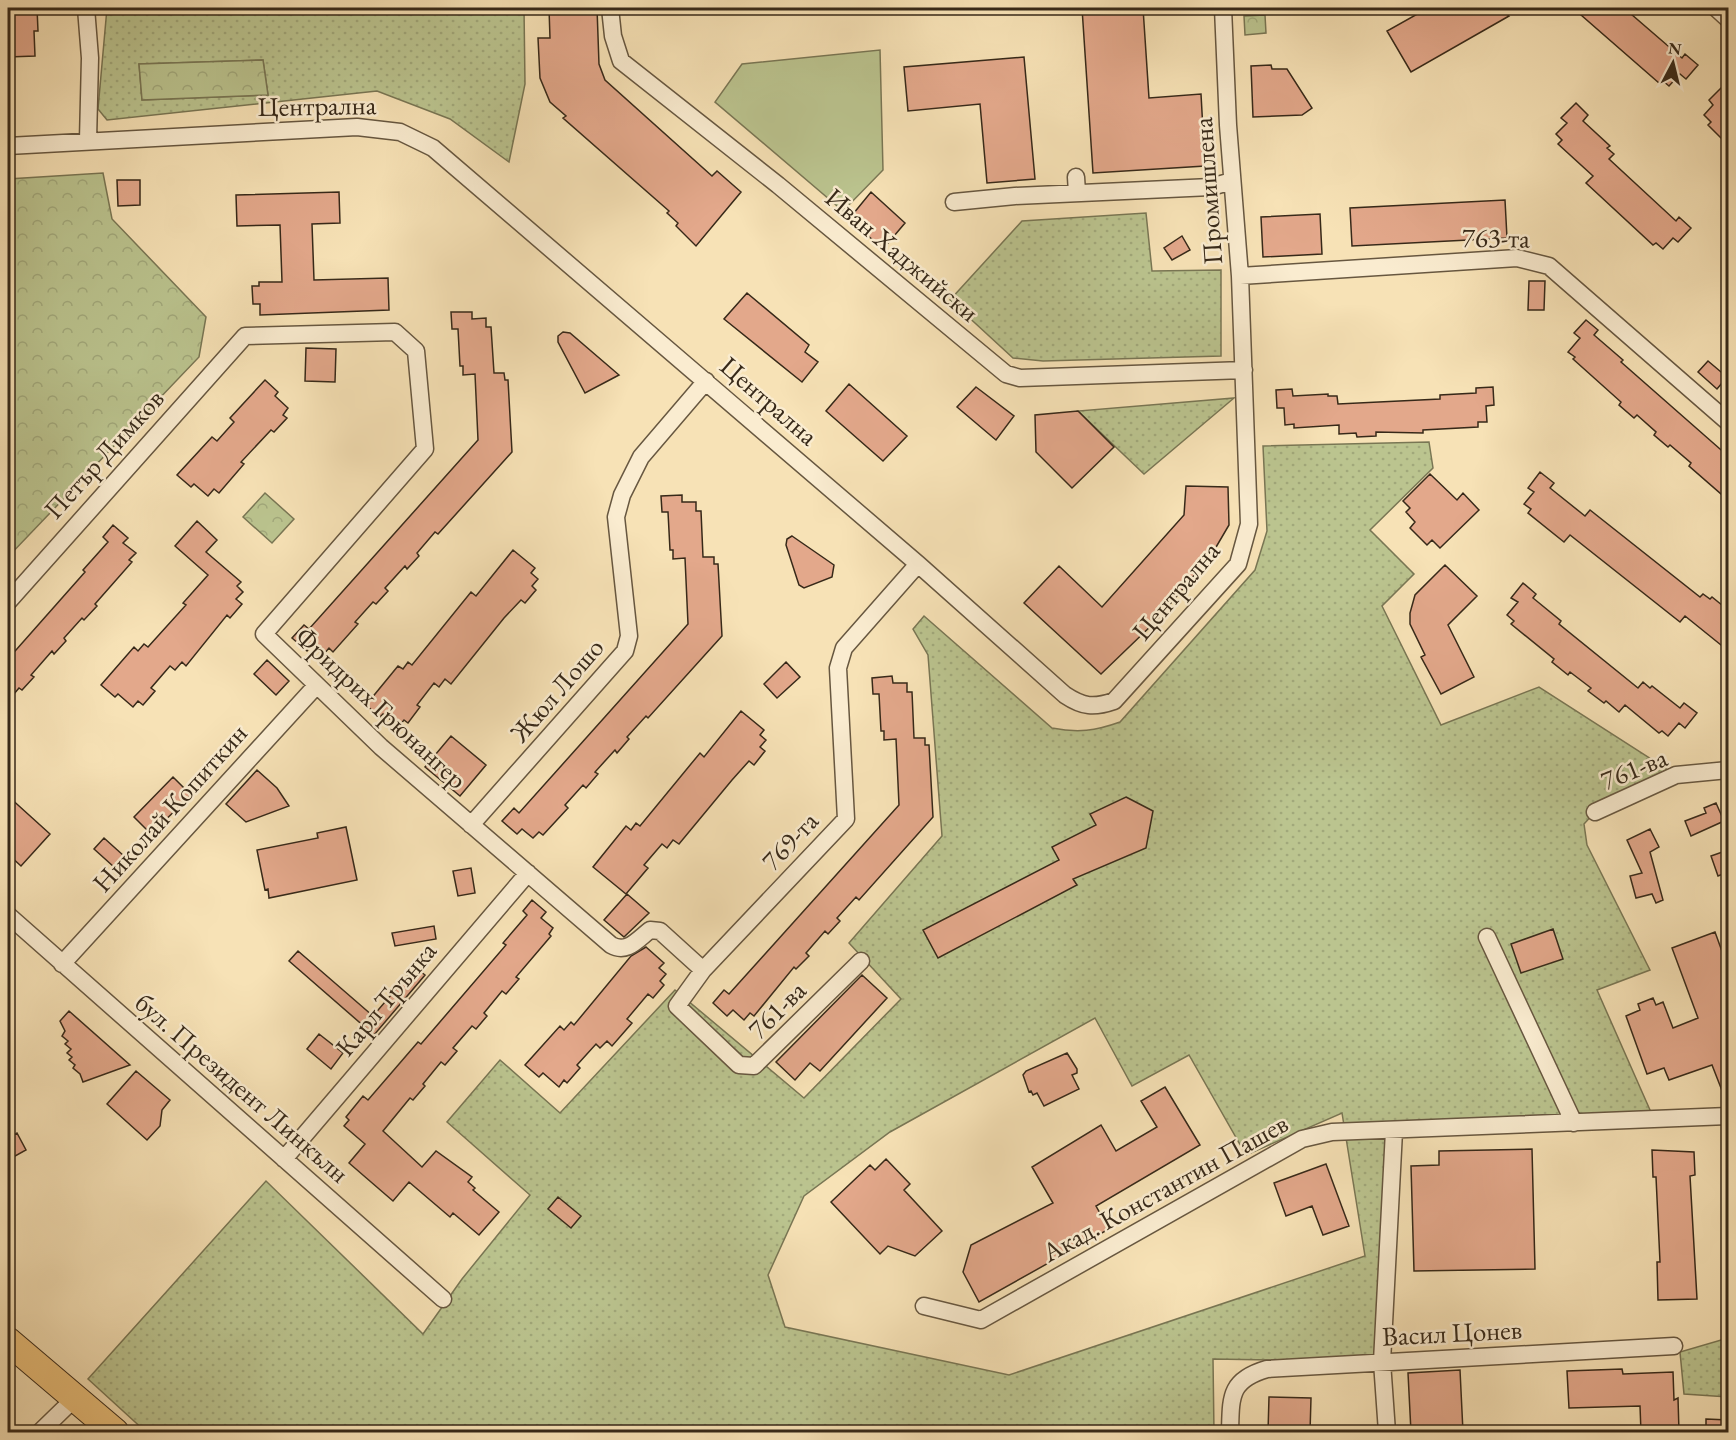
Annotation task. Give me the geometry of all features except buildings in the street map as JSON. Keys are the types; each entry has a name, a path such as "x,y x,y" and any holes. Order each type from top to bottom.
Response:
{"highway":[{"path":"8,1341 115,1432"}],"street":[{"path":"86,8 90,58 88,140"},
{"name":"Иван Хаджийски","path":"610,8 613,36 621,61 778,185 1006,374 1020,378 1244,370"},
{"name":"Промишлена","path":"1223,8 1244,370"},
{"path":"1716,8 1728,19"},
{"name":"Централна","path":"8,146 357,127 382,128 410,135 434,148 1078,704 1095,707 1114,701 1238,564 1249,525 1244,370"},
{"path":"954,202 975,191 1076,185 1211,187 1232,181"},
{"name":"763-та","path":"1240,276 1517,258 1549,266 1728,422"},
{"name":"Петър Димков","path":"8,602 245,336 395,332 416,351"},
{"name":"Фридрих Грюнангер","path":"416,351 425,449 264,634 315,687 611,945 619,949 627,948 650,930 660,931 703,970"},
{"name":"Жюл Лошо","path":"471,825 625,651 629,636 616,517 622,495 641,457 706,381"},
{"name":"769-та","path":"703,970 846,819 837,685 838,668 844,648 918,564"},
{"name":"Николай Копиткин","path":"62,964 315,687"},
{"name":"761-ва","path":"1594,812 1676,775 1728,770"},
{"name":"Карл Трънка","path":"284,1159 528,873"},
{"name":"бул. Президент Линкълн","path":"8,915 443,1299"},
{"path":"1486,937 1574,1122"},
{"name":"761-ва","path":"703,970 680,1000 678,1010 739,1065 754,1066 763,1060 861,961"},
{"name":"Акад. Константин Пашев","path":"924,1306 981,1320 1302,1139 1332,1132 1728,1116"},
{"path":"1387,1432 1382,1362 1394,1131"},
{"name":"Васил Цонев","path":"1230,1432 1232,1397 1237,1384 1243,1378 1267,1369 1674,1347"},
{"path":"39,1432 75,1398"}],"green space":[{"path":"107,8 524,8 525,84 509,162 450,119 377,91 107,120 98,109","holes":["263,60 268,95 142,100 139,64"]},
{"path":"1265,15 1266,33 1245,35 1244,16"},
{"path":"880,50 883,170 843,211 715,102 742,64"},
{"path":"263,60 268,95 142,100 139,64"},
{"path":"103,173 112,219 206,317 199,357 8,557 8,179"},
{"path":"1146,213 1152,271 1221,270 1221,356 1043,361 1013,358 950,300 1022,221"},
{"path":"1234,398 1144,474 1078,411"},
{"path":"1429,442 1433,468 1370,530 1414,574 1382,606 1441,725 1539,687 1676,775 1595,812 1584,824 1587,845 1650,970 1597,990 1654,1119 1394,1131 1382,1362 1213,1359 1214,1432 146,1432 88,1379 266,1181 423,1334 462,1279 530,1195 447,1122 500,1060 560,1113 675,990 804,1098 901,999 849,943 942,836 928,655 913,629 924,616 1052,728 1086,730 1120,722 1255,570 1267,531 1263,446","holes":["1095,1018 1132,1086 1189,1055 1246,1155 1342,1113 1365,1256 1009,1375 785,1327 768,1275 804,1196 890,1132"]},
{"path":"265,493 294,519 272,543 243,517"},
{"path":"1728,1338 1728,1397 1684,1394 1680,1352"}]}
